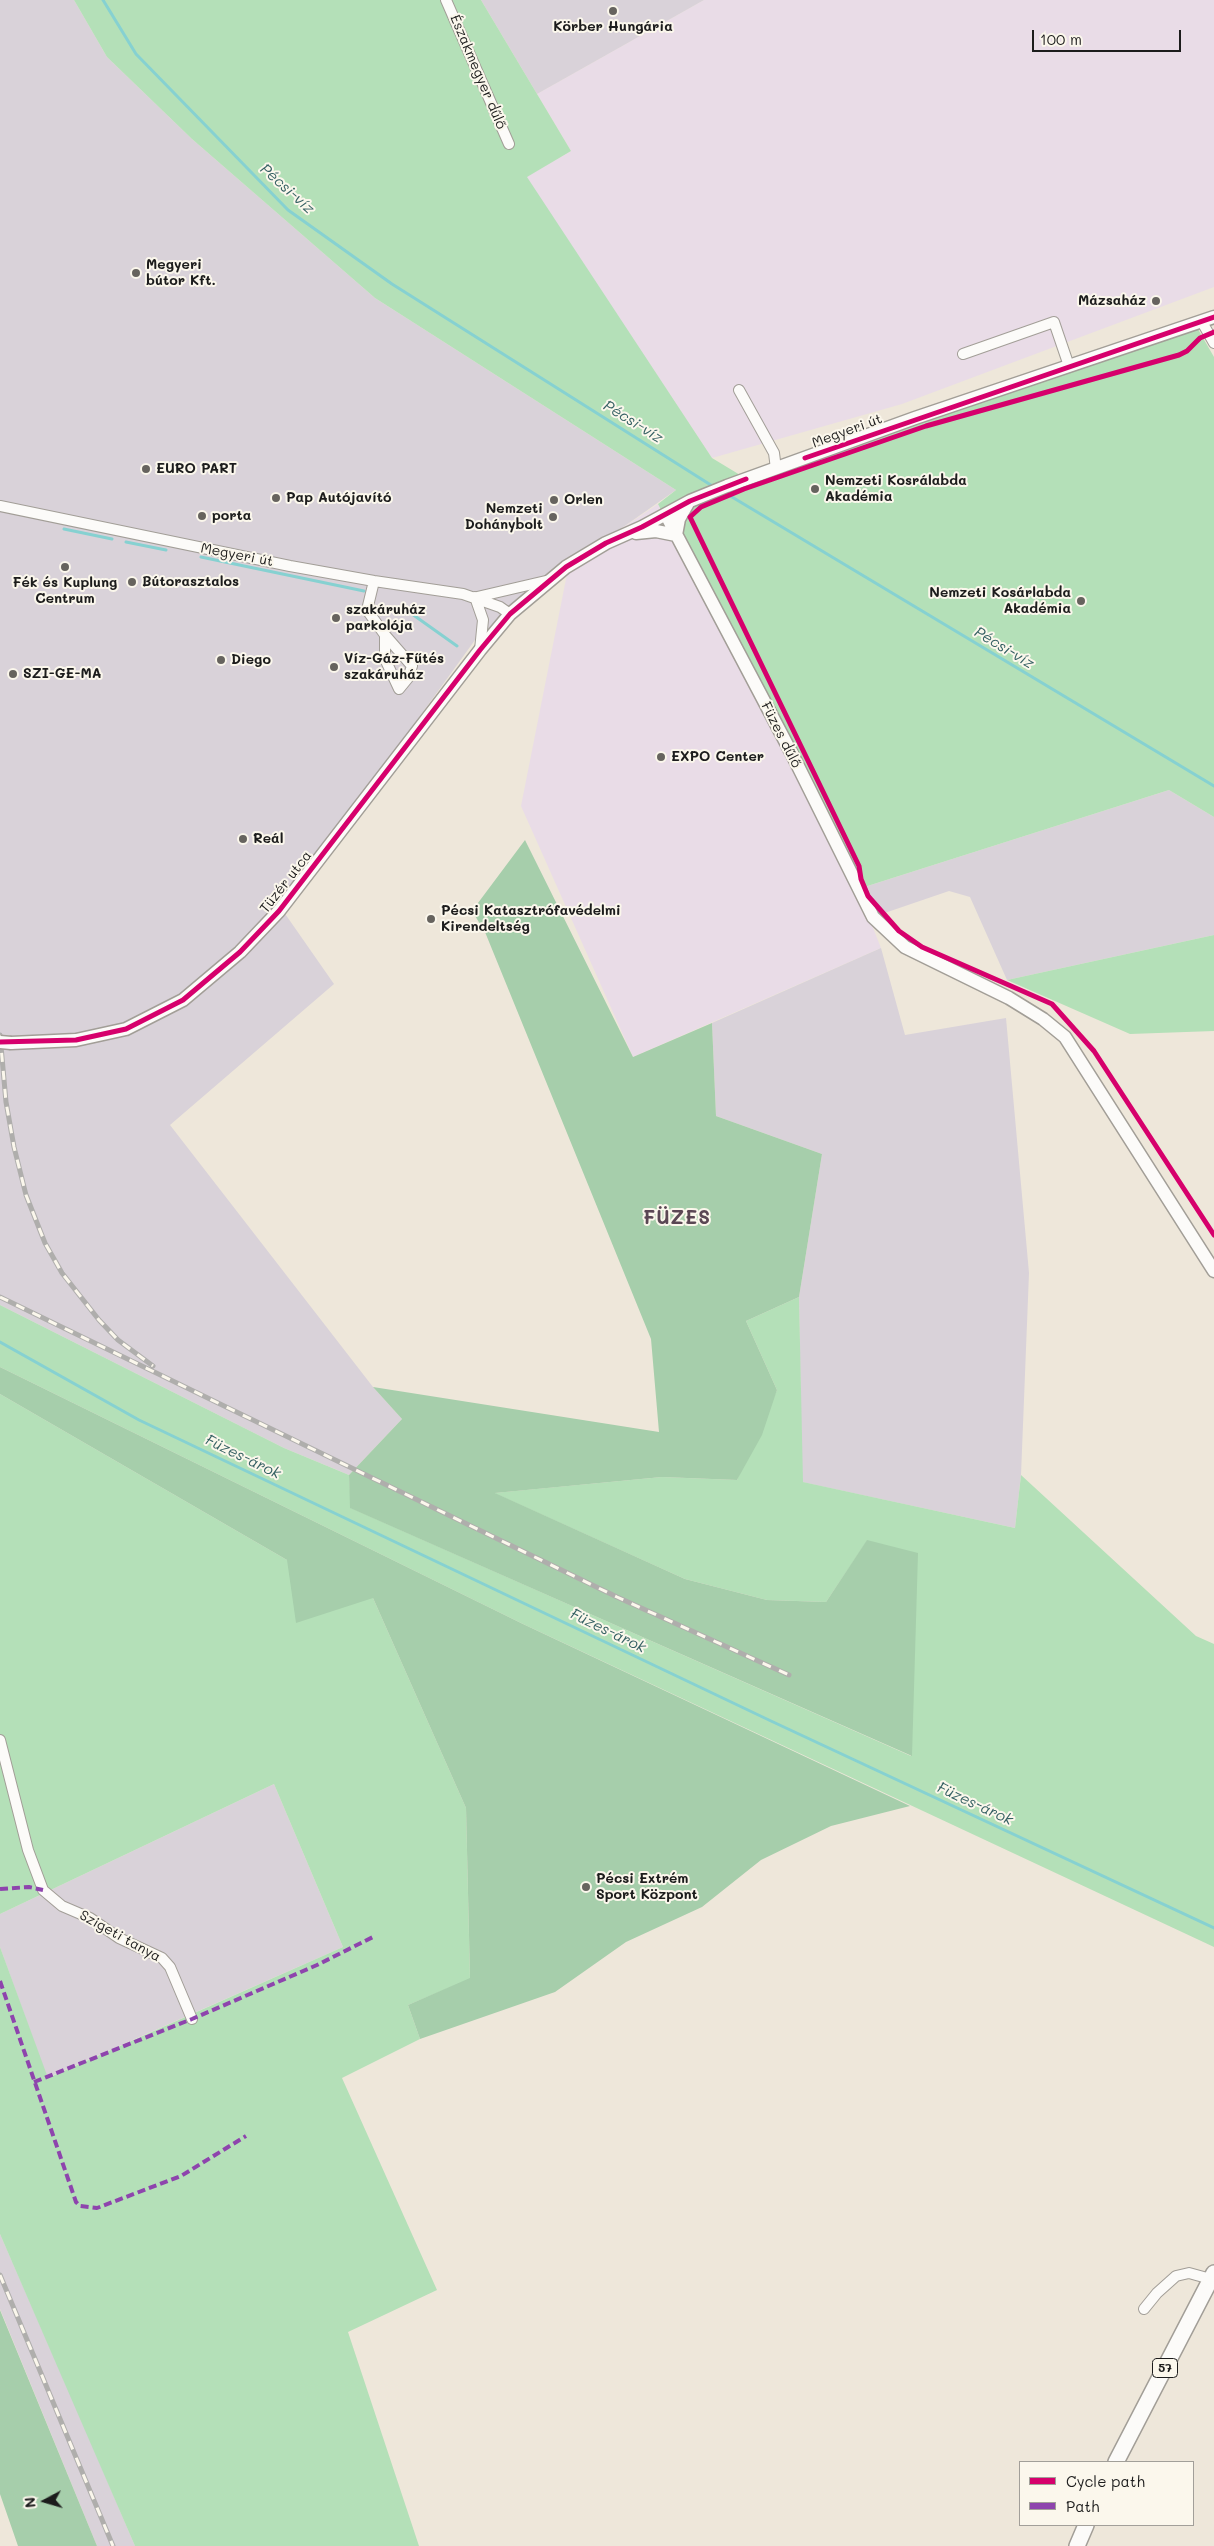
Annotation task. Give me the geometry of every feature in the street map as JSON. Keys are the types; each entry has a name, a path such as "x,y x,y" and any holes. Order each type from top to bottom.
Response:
{"main road":[{"name":"57","path":"1117,2461 1213,2278"},
{"path":"1077,2546 1086,2526"}],"street":[{"name":"Északmegyer dűlő","path":"446,0 509,144"},
{"name":"Megyeri út","path":"0,506 374,581 456,592 500,607 510,614 551,579 590,552 666,516 707,494 1069,366 1214,317"},
{"path":"963,354 1054,322 1069,366"},
{"path":"1202,322 1214,343"},
{"path":"739,390 774,453 776,469"},
{"path":"625,535 656,531 676,535 682,512 690,502"},
{"name":"Füzes dűlő","path":"666,516 792,754 872,917 905,947 1009,998 1043,1019 1065,1037 1214,1271"},
{"name":"Megyeri út","path":"475,597 551,579"},
{"path":"374,581 367,610 384,635 412,666 408,678 399,689 385,659 384,635"},
{"path":"475,597 483,620 480,650"},
{"name":"Tüzér utca","path":"5,1043 76,1040 126,1029 183,1000 240,952 279,911 480,650 510,614"},
{"name":"Szigeti tanya","path":"0,1740 28,1850 46,1894 62,1906 90,1918 119,1938 162,1958 170,1967 192,2019"},
{"path":"1144,2309 1157,2293 1176,2276 1189,2273 1213,2278"}],"shaded area":[{"path":"0,0 74,0 107,57 192,139 375,298 676,490 609,537 567,574 475,640 281,908 334,984 170,1125 373,1387 402,1419 349,1475 284,1448 0,1305"},
{"path":"481,0 704,0 537,94"},
{"path":"704,0 1214,0 1214,287 902,404 712,458 526,177 571,151 537,94"},
{"path":"658,504 850,870 881,948 633,1057 521,806 567,574 609,537"},
{"path":"1169,790 1214,817 1214,935 1007,980 970,897 949,891 870,918 858,889"},
{"path":"881,948 905,1035 1006,1018 1029,1273 1021,1475 1015,1528 802,1482 799,1297 822,1154 716,1116 712,1023"},
{"path":"274,1784 343,1947 47,2078 0,1947 0,1914"},
{"path":"0,2234 135,2546 97,2546 0,2309"}],"green space":[{"path":"74,0 481,0 571,151 527,177 712,458 750,481 1195,324 1214,357 1214,817 1169,790 858,889 658,504 676,490 375,298 192,139 107,57"},
{"path":"525,840 633,1057 712,1023 716,1116 822,1154 799,1297 746,1321 777,1390 762,1435 737,1480 662,1477 495,1493 685,1579 767,1600 826,1602 867,1540 918,1553 912,1756 350,1508 349,1475 402,1419 373,1387 659,1432 651,1339 485,932 472,911"},
{"path":"1214,935 1214,1031 1130,1034 1007,980"},
{"path":"799,1297 803,1482 1015,1528 1021,1475 1196,1636 1214,1644 1214,1947 523,1624 0,1367 0,1305 284,1448 349,1475 351,1508 911,1756 867,1541 826,1602 767,1600 685,1579 494,1493 662,1477 737,1480 777,1390 746,1321"},
{"path":"0,1367 523,1624 910,1806 831,1826 761,1860 702,1907 626,1942 555,1992 420,2039 408,2005 470,1978 466,1808 373,1598 296,1623 287,1560 0,1394"},
{"path":"0,1394 287,1560 373,1598 466,1808 470,1979 408,2005 420,2039 342,2078 437,2290 348,2332 419,2546 135,2546 0,2234 0,1947 48,2078 343,1947 274,1784 0,1914"},
{"path":"0,2310 97,2546 18,2546 0,2494"}],"waterway":[{"name":"Pécsi-víz","path":"103,0 136,54 288,210 392,284 714,487"},
{"name":"Pécsi-víz","path":"722,491 1214,786"},
{"path":"64,529 112,539"},
{"path":"126,542 166,550"},
{"path":"201,557 364,591"},
{"path":"385,608 412,614 457,646"},
{"name":"Füzes-árok","path":"0,1342 139,1420 771,1721 1214,1928"}],"railway":[{"path":"0,1035 6,1102 14,1147 26,1195 45,1243 62,1273 99,1320 118,1340 153,1366"},
{"path":"0,1297 617,1597 789,1675"},
{"path":"0,2275 113,2546"}],"marked path":[{"path":"0,1889 29,1887 43,1890"},
{"path":"34,2082 192,2019 317,1965 373,1937"},
{"path":"0,1981 76,2202 80,2206 97,2208 181,2176 246,2136"}],"cycle path":[{"path":"805,458 1214,317"},
{"path":"1214,332 1200,338 1187,351 1179,355 926,426 744,489 701,507 690,517 859,866 861,879 868,896 899,931 922,947 1052,1004 1094,1051 1214,1235"},
{"path":"0,1042 76,1040 126,1029 183,1000 240,952 279,911 480,650 510,614 566,567 606,543 642,527 690,501 746,479"}],"place":[{"name":"Körber Hungária","path":"613,11"},
{"name":"Megyeri bútor Kft.","path":"136,273"},
{"name":"Mázsaház","path":"1156,301"},
{"name":"EURO PART","path":"146,469"},
{"name":"Nemzeti Kosrálabda Akadémia","path":"815,489"},
{"name":"Pap Autójavító","path":"276,498"},
{"name":"Orlen","path":"554,500"},
{"name":"porta","path":"202,516"},
{"name":"Nemzeti Dohánybolt","path":"553,517"},
{"name":"Fék és Kuplung Centrum","path":"65,567"},
{"name":"Bútorasztalos","path":"132,582"},
{"name":"Nemzeti Kosárlabda Akadémia","path":"1081,601"},
{"name":"szakáruház parkolója","path":"336,618"},
{"name":"Diego","path":"221,660"},
{"name":"Víz-Gáz-Fűtés szakáruház","path":"334,667"},
{"name":"SZI-GE-MA","path":"13,674"},
{"name":"EXPO Center","path":"661,757"},
{"name":"Reál","path":"243,839"},
{"name":"Pécsi Katasztrófavédelmi Kirendeltség","path":"431,919"},
{"name":"Pécsi Extrém Sport Központ","path":"586,1887"}],"district":[{"name":"FÜZES","path":"677,1218"}]}
